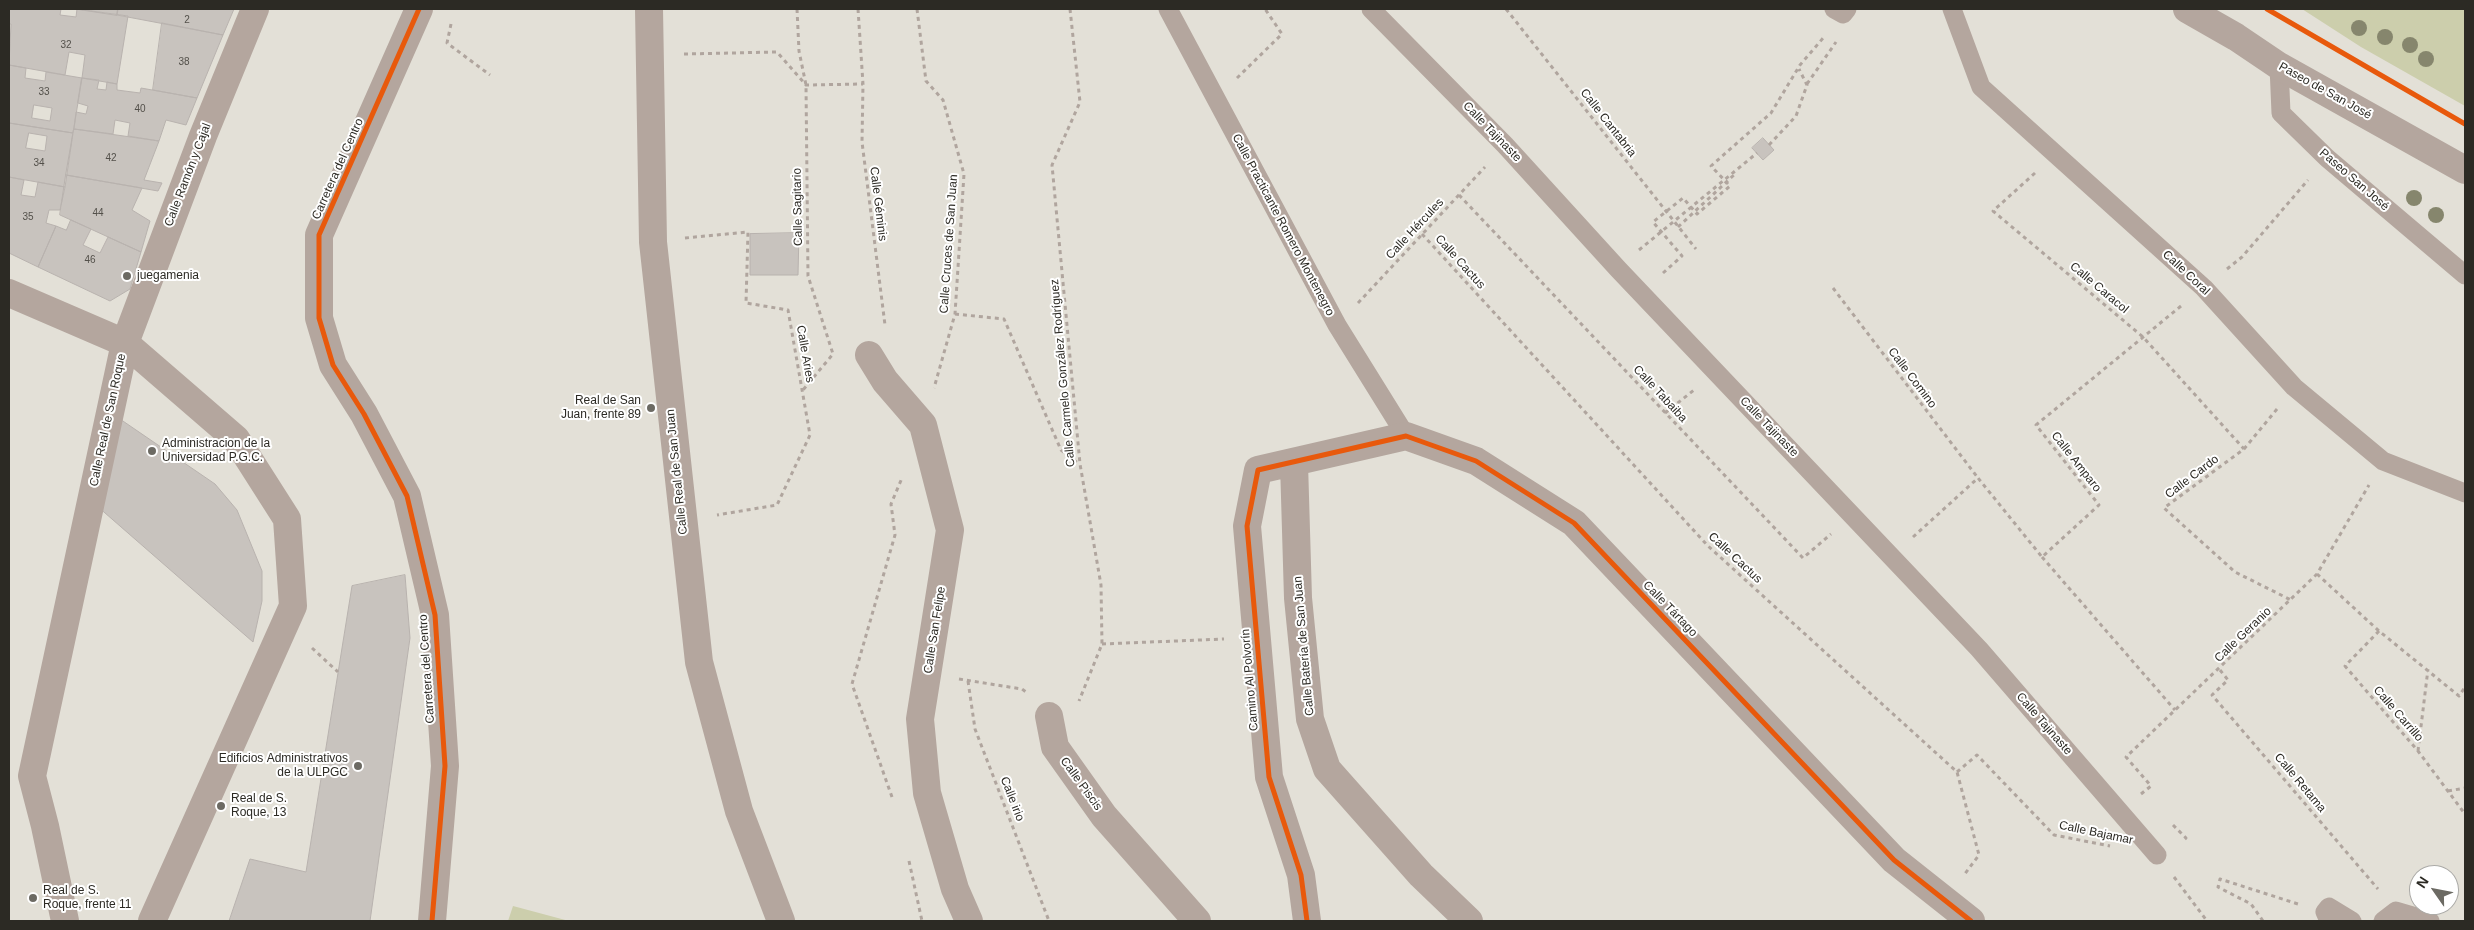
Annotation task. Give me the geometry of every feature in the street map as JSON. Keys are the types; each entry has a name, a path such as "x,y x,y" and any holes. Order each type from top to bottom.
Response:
{"street":[{"name":"Calle Ramón y Cajal","path":"124,343 203,136 255,9"},
{"name":"Carretera del Centro","path":"419,9 319,235 319,318 333,365 364,414 407,496 435,616 444,766 432,921"},
{"name":"Calle Real de San Juan","path":"649,9 653,242 698,662 740,812 781,921"},
{"name":"Paseo de San José","path":"2187,9 2236,36 2279,66 2465,170"},
{"path":"2223,9 2236,36"},
{"path":"15,305 124,343"},
{"name":"Calle Real de San Roque","path":"65,921 45,826 32,776 124,343 236,439 287,519 293,606 152,921"},
{"name":"Calle San Felipe","path":"869,355 885,381 924,425 950,530 920,720 927,793 955,890 968,921"},
{"path":"1294,463 1406,436"},
{"name":"Calle Tártago","path":"1406,436 1476,461 1574,523 1894,860 1971,921"},
{"name":"Camino Al Polvorín","path":"1294,463 1258,470 1247,526 1269,777 1301,875 1307,921"},
{"name":"Calle Batería de San Juan","path":"1294,463 1298,598 1308,701 1310,719 1326,769 1421,875 1469,921"},
{"name":"Calle Piscis","path":"1049,716 1055,747 1093,801 1197,921"}],"lane":[{"name":"Calle Practicante Romero Montenegro","path":"1168,9 1337,325 1406,436"},
{"name":"Calle Tajinaste","path":"1371,9 1505,145 1618,269 1979,649 2157,855"},
{"name":"Calle Coral","path":"1952,9 1981,87 2204,288 2294,387 2383,461 2465,493"},
{"name":"Paseo San José","path":"2279,66 2281,113 2327,158 2465,275"},
{"path":"2327,917 2328,907 2352,921"},
{"path":"2390,916 2430,921"}],"path":[{"path":"1216,98 1282,34 1265,9"},
{"path":"453,17 446,43 490,75"},
{"path":"1656,279 1682,256 1653,222 1683,198 1697,214 1730,186 1711,166 1771,113 1799,68 1825,36"},
{"path":"1769,145 1796,116 1806,84 1839,37"},
{"path":"651,55 777,52 806,86 863,84"},
{"path":"1799,68 1806,84"},
{"path":"1632,256 1757,154 1678,227"},
{"path":"955,314 1004,319 1061,450 1080,464"},
{"path":"803,391 833,354 869,355"},
{"path":"1665,413 1700,385"},
{"path":"1910,539 1978,478 2042,557 2175,710"},
{"path":"2317,574 2379,631 2428,668 2459,696 2465,688"},
{"path":"1102,644 1257,638"},
{"path":"2418,751 2428,668"},
{"path":"929,670 968,681 1022,689 1049,716"},
{"path":"1945,902 1979,854 1957,772"},
{"path":"2448,791 2465,788"},
{"path":"2157,855 2207,921"},
{"path":"908,856 922,921"},
{"path":"2263,921 2251,904 2218,887 2220,879 2327,917"}],"green space":[{"path":"2302,9 2465,9 2465,106 2361,47"},
{"path":"513,906 569,921 508,921"}],"building":[{"path":"9,9 61,9 60,15 76,17 77,9 128,16 117,84 82,78 85,55 69,52 65,75 9,65 11,24 9,24"},
{"path":"76,9 118,9 117,15"},
{"path":"118,9 234,9 223,35 117,15"},
{"path":"162,23 223,35 197,98 153,90"},
{"path":"9,65 26,68 25,78 45,81 46,72 82,78 73,133 9,123","holes":["34,105 52,108 50,121 32,118"]},
{"path":"82,78 99,80 97,89 106,90 107,82 117,84 117,90 140,93 141,88 197,98 186,125 166,120 159,141 128,136 130,123 115,120 113,134 74,129 76,112 86,114 88,106 78,103"},
{"path":"9,123 73,133 65,187 9,177","holes":["29,133 47,136 45,151 26,148"]},
{"path":"74,129 159,141 144,180 162,183 158,191 66,175"},
{"path":"1763,138 1774,150 1763,160 1752,148"},
{"path":"66,175 142,188 132,210 150,221 141,252 60,215"},
{"path":"9,177 24,180 21,195 35,197 38,182 65,187 60,210 49,210 46,223 56,226 38,267 9,253"},
{"path":"71,220 91,229 83,245 100,253 108,237 141,252 130,289 110,301 38,267 56,226 66,230"},
{"path":"799,233 798,275 750,275 750,234"},
{"path":"117,417 215,484 237,510 262,571 262,601 253,642 97,506"},
{"name":"Edificios Administrativos de la ULPGC","path":"405,575 410,638 370,921 229,921 250,859 306,872 352,586"}],"cycle path":[{"path":"419,9 319,235 319,318 333,365 364,414 407,496 435,615 445,766 432,921"},
{"path":"2267,9 2465,124"},
{"path":"1307,921 1301,875 1269,777 1247,526 1258,470 1406,436 1476,461 1574,523 1894,860 1971,921"}],"place":[{"name":"juegamenia","path":"127,276"},
{"name":"Real de San Juan, frente 89","path":"651,408"},
{"name":"Administracion de la Universidad P.G.C.","path":"152,451"},
{"name":"Edificios Administrativos de la ULPGC","path":"358,766"},
{"name":"Real de S. Roque, 13","path":"221,806"},
{"name":"Real de S. Roque, frente 11","path":"33,898"}]}
